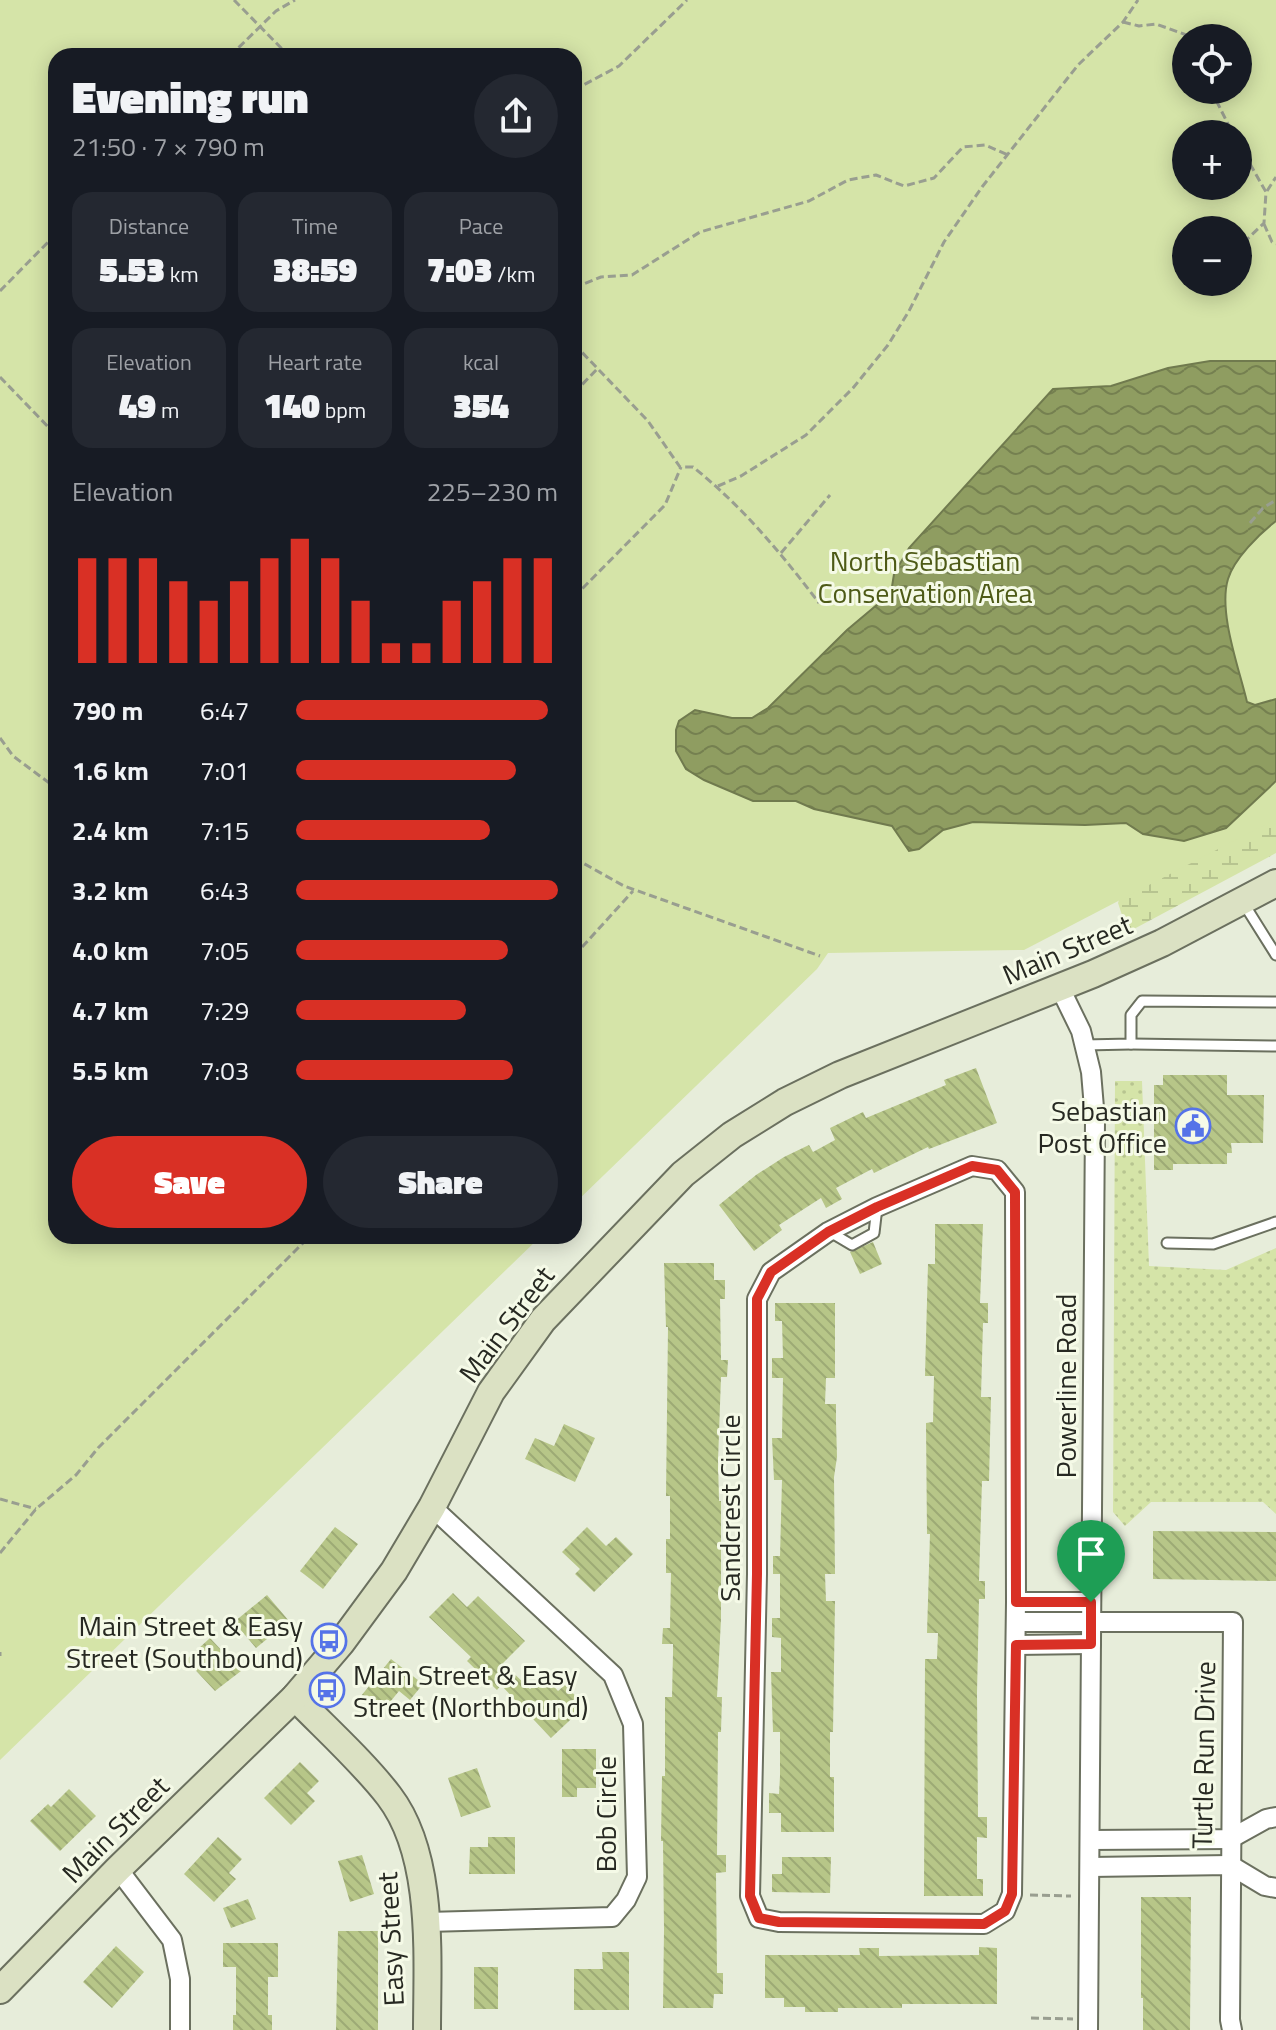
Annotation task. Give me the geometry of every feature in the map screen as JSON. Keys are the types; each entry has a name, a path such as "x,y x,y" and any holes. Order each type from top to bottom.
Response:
{"street":[{"name":"Main Street","path":"0,1990 118,1869 295,1697 394,1571 432,1507 491,1392 543,1320 683,1174 732,1135 785,1102 840,1075 1060,988 1162,943 1276,883"},
{"name":"Powerline Road","path":"1060,988 1081,1031 1091,1072 1095,1120 1090,1867 1082,2025"},
{"name":"Sandcrest Circle","path":"972,1166 997,1170 1015,1192 1016,1602 1012,1894 1005,1911 984,1924 779,1922 759,1918 750,1896 757,1560 757,1299 771,1272 828,1232 972,1166"},
{"name":"Bob Circle","path":"427,1922 612,1917 626,1900 637,1877 633,1724 613,1675 432,1507"},
{"path":"1016,1602 1091,1602"},
{"path":"1016,1622 1091,1622"},
{"name":"Turtle Run Drive","path":"1091,1622 1233,1622 1230,1839 1232,2030"},
{"path":"1016,1645 1091,1644"},
{"name":"Easy Street","path":"295,1697 390,1797 417,1851 427,1922 427,2030"},
{"path":"1090,1840 1230,1839 1266,1819 1276,1817"},
{"path":"1090,1867 1230,1865 1265,1886 1276,1888"},
{"path":"118,1869 172,1940 180,1979 180,2030"}],"lane":[{"path":"1242,902 1276,955"},
{"path":"1131,1044 1131,1015 1142,1001 1276,1002"},
{"path":"1084,1045 1276,1046"},
{"path":"1167,1243 1213,1244 1276,1222"}],"path":[{"path":"234,0 281,48"},
{"path":"238,48 276,11 295,0"},
{"path":"582,86 619,66 687,0"},
{"path":"718,486 741,476 806,435 853,388 895,334 944,242 982,187 1078,65 1123,22 1138,0"},
{"path":"1123,22 1139,26 1156,24 1172,30"},
{"path":"582,285 601,277 632,275 700,232 809,201 848,180 876,175 904,186 934,178 963,147 985,145 1008,155"},
{"path":"1252,168 1266,192"},
{"path":"1276,177 1266,192 1264,223 1272,242 1276,244"},
{"path":"1252,235 1264,223"},
{"path":"0,291 48,242"},
{"path":"582,352 648,421 681,467"},
{"path":"582,385 598,368"},
{"path":"0,377 48,427"},
{"path":"681,467 693,467 718,486 781,553 819,603"},
{"path":"582,589 665,505 681,467"},
{"path":"781,553 830,495"},
{"path":"1250,523 1263,508 1276,500"},
{"path":"0,738 13,756 48,782"},
{"path":"582,862 634,890 820,956"},
{"path":"582,947 634,890"},
{"path":"0,1553 36,1509 76,1475 98,1448 302,1244"},
{"path":"0,1499 36,1509"},
{"path":"1023,1894 1089,1896"},
{"path":"1031,2018 1082,2025"}],"green space":[{"name":"North Sebastian Conservation Area","path":"0,0 1276,0 1276,819 1024,950 828,953 817,969 582,1196 582,48 48,48 48,1244 533,1244 0,1760"},
{"path":"1276,800 1276,853 1132,930 1126,927 1118,903 1127,876"},
{"path":"1115,1081 1142,1081 1149,1266 1226,1270 1276,1248 1276,1514 1263,1502 1151,1502 1125,1526 1113,1512"}],"water":[{"path":"1210,361 1276,361 1276,521 1236,563 1228,579 1226,607 1247,702 1255,705 1276,699 1276,781 1226,828 1184,841 1143,834 1126,823 973,822 943,830 919,849 909,851 892,826 814,809 796,801 753,801 686,769 676,751 679,721 695,710 732,718 752,718 768,708 847,630 891,593 894,574 909,548 1053,389 1111,386 1168,368"}],"building":[{"path":"976,1068 997,1123 928,1147 874,1173 872,1169 836,1188 842,1199 826,1208 821,1198 779,1225 782,1230 754,1251 719,1205 784,1157 809,1145 813,1152 835,1140 830,1128 863,1112 866,1118 946,1085 944,1080"},
{"name":"Sebastian Post Office","path":"1163,1075 1227,1075 1227,1095 1264,1095 1263,1143 1231,1143 1232,1153 1227,1153 1227,1164 1173,1164 1173,1170 1154,1170 1154,1085 1163,1085"},
{"path":"935,1224 983,1224 980,1303 988,1303 988,1323 983,1323 981,1397 991,1397 989,1481 982,1481 979,1581 985,1581 985,1599 979,1599 977,1693 978,1817 987,1817 987,1838 977,1837 977,1879 983,1879 983,1896 924,1896 925,1659 937,1659 938,1633 927,1633 930,1534 927,1534 926,1423 933,1422 934,1376 925,1376 928,1264 935,1264"},
{"path":"873,1242 882,1264 860,1274 850,1252"},
{"path":"664,1263 714,1263 714,1280 725,1280 725,1299 720,1299 721,1360 728,1360 727,1377 721,1377 718,1461 721,1619 717,1697 722,1697 721,1732 718,1732 717,1855 726,1855 726,1872 716,1873 717,1973 723,1973 723,1994 714,1994 713,2008 663,2008 662,1776 665,1776 665,1697 672,1697 673,1653 673,1644 662,1644 663,1628 670,1628 671,1573 666,1573 670,1496 666,1496 668,1327"},
{"path":"775,1303 835,1303 835,1378 826,1378 825,1404 836,1404 835,1574 825,1574 826,1601 835,1601 833,1732 830,1732 834,1832 781,1832 781,1813 769,1813 769,1793 779,1794 780,1776 780,1732 773,1732 771,1672 781,1672 781,1638 772,1637 772,1618 780,1618 780,1574 773,1574 773,1556 780,1556 782,1480 774,1480 772,1438 782,1438 783,1378 772,1378 772,1358 783,1358 782,1321 775,1321"},
{"path":"564,1424 595,1438 575,1482 525,1459 535,1438 554,1446"},
{"path":"335,1527 358,1544 323,1589 300,1571"},
{"path":"587,1527 606,1546 616,1537 633,1554 594,1592 575,1574 580,1569 562,1552"},
{"path":"1153,1531 1276,1532 1276,1581 1153,1579"},
{"path":"453,1593 467,1607 478,1596 525,1641 503,1663 530,1689 544,1676 558,1691 565,1685 585,1706 551,1738 501,1685 497,1690 467,1661 471,1657 429,1617"},
{"path":"267,1595 289,1621 256,1648 234,1622"},
{"path":"210,1638 241,1671 215,1691 186,1660"},
{"path":"391,1659 423,1684 410,1700 399,1691 382,1712 361,1696"},
{"path":"562,1749 596,1749 596,1788 577,1788 577,1797 562,1797"},
{"path":"300,1762 319,1781 307,1793 315,1801 291,1825 264,1798"},
{"path":"477,1768 491,1807 461,1817 448,1778"},
{"path":"69,1789 96,1816 60,1851 30,1821 48,1804 51,1807"},
{"path":"218,1837 242,1859 229,1873 236,1879 214,1902 184,1874"},
{"path":"488,1837 515,1837 515,1874 469,1874 470,1847 488,1847"},
{"path":"362,1855 374,1894 350,1902 338,1861"},
{"path":"782,1857 831,1857 830,1893 772,1892 772,1874 782,1874"},
{"path":"1141,1897 1191,1897 1190,2030 1143,2030"},
{"path":"248,1899 256,1919 231,1928 223,1908"},
{"path":"338,1931 378,1931 378,2030 336,2030"},
{"path":"223,1943 278,1943 278,1977 268,1977 268,2015 272,2015 272,2030 233,2030 236,1967 223,1967"},
{"path":"116,1946 144,1972 112,2008 83,1982"},
{"path":"979,1947 997,1948 997,2004 902,2004 902,2008 838,2008 838,2012 805,2012 805,2007 784,2007 784,1998 765,1998 765,1955 860,1955 859,1948 879,1948 879,1956 979,1955"},
{"path":"602,1952 629,1952 629,2010 574,2010 574,1969 603,1969"},
{"path":"474,1967 498,1967 498,2009 474,2009"}],"place":[{"name":"Sebastian Post Office","path":"1193,1126"},
{"name":"Main Street & Easy Street (Southbound)","path":"329,1641"},
{"name":"Main Street & Easy Street (Northbound)","path":"327,1690"}],"route":[{"path":"972,1166 997,1170 1015,1192 1016,1602 1091,1602 1091,1644 1016,1645 1012,1894 1005,1911 984,1924 779,1922 759,1918 750,1896 757,1574 757,1299 771,1272 828,1232 877,1207 972,1166"}]}
